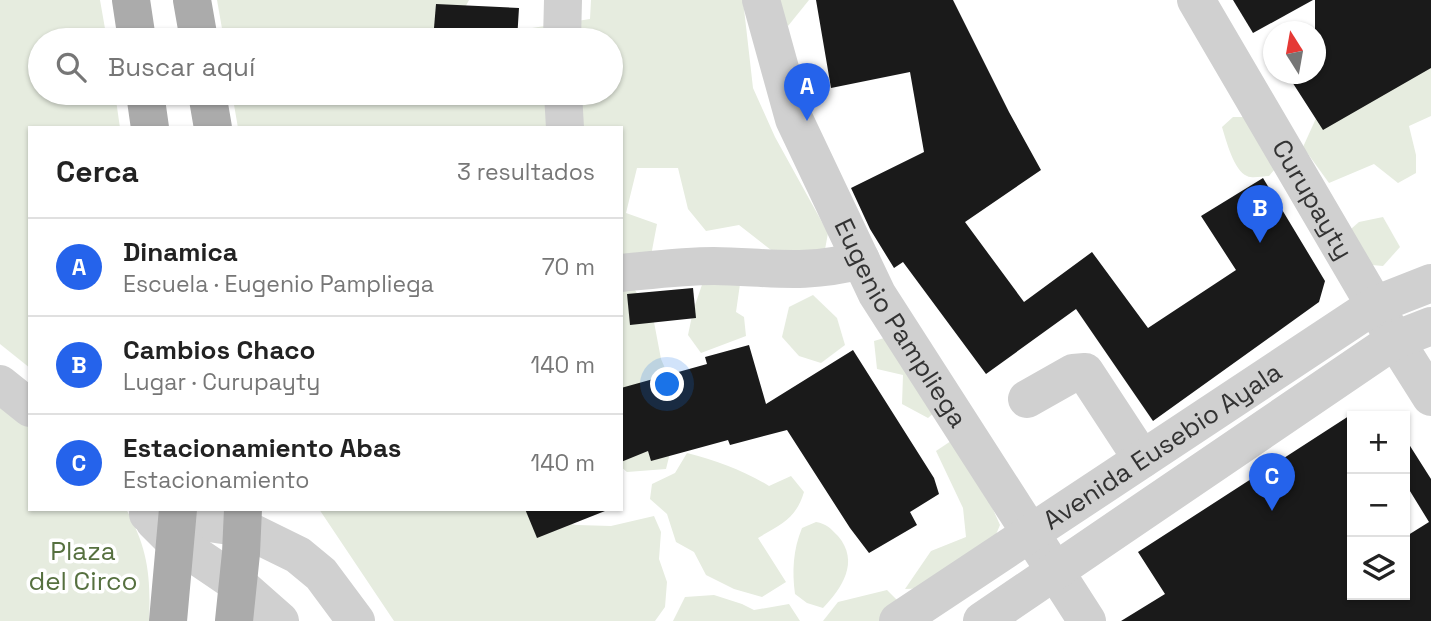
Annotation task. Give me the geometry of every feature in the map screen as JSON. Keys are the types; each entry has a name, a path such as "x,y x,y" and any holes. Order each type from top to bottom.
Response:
{"main road":[{"path":"131,0 135,28"},
{"path":"192,0 196,28"},
{"path":"147,105 150,126"},
{"path":"209,105 213,126"},
{"path":"164,518 168,621"},
{"path":"234,621 243,519"}],"street":[{"path":"562,28 563,0"},
{"name":"Eugenio Pampliega","path":"761,0 794,119 877,294 1087,621"},
{"name":"Curupayty","path":"1196,0 1431,397"},
{"path":"564,105 565,126"},
{"path":"623,273 712,266 791,271 831,268 861,260"},
{"name":"Avenida Eusebio Ayala","path":"898,621 1375,305 1431,283"},
{"name":"Avenida Eusebio Ayala","path":"982,621 1395,340 1431,326"},
{"path":"1027,399 1073,373 1085,372 1142,459"},
{"path":"0,384 28,406"},
{"path":"164,518 243,519 298,555 321,574 356,621"},
{"path":"164,518 280,621"}],"green space":[{"path":"0,0 100,0 105,28 28,28 28,105 117,105 120,126 28,126 28,366 0,344"},
{"path":"217,0 469,0 454,28 222,28"},
{"path":"591,0 743,0 753,88 775,137 828,233 822,266 793,267 739,225 706,231 688,209 678,168 637,168 626,213 657,224 650,261 635,290 654,322 661,359 676,394 676,429 666,469 627,472 623,469 623,126 238,126 234,105 623,105 623,28 532,28 590,19"},
{"path":"769,0 809,0 788,26"},
{"path":"1431,56 1431,116 1409,126 1416,155 1416,173 1398,183 1374,164 1329,183 1303,147 1318,114"},
{"path":"1233,117 1246,117 1275,169 1269,176 1249,177 1238,168 1222,127"},
{"path":"1383,217 1400,247 1383,266 1361,264 1343,236 1359,222"},
{"path":"705,276 741,277 736,312 744,317 746,336 701,353 688,335"},
{"path":"813,295 837,318 845,345 821,363 799,356 782,337 789,307"},
{"path":"901,333 945,403 928,418 902,404 903,375 877,369 874,341"},
{"name":"Plaza del Circo","path":"0,396 28,417 28,511 127,511 139,537 146,563 149,621 0,621"},
{"path":"960,435 1000,525 989,551 928,588 905,589 931,551 966,537 963,508 936,451"},
{"path":"687,453 730,466 769,486 791,476 804,492 792,515 758,538 786,582 762,597 734,589 706,575 694,552 676,542 667,514 650,499 652,484 675,473"},
{"path":"320,511 532,511 534,518 577,525 611,526 654,516 661,532 659,559 667,582 665,607 655,621 394,621"},
{"path":"816,522 828,527 838,536 848,555 842,583 823,608 807,603 795,594 794,585 794,561 799,536 802,528"},
{"path":"887,590 918,621 823,621 838,602"},
{"path":"714,595 754,610 789,604 800,621 673,621 685,597"}],"building":[{"path":"816,0 953,0 1041,170 965,222 1024,302 1092,252 1148,328 1236,270 1201,216 1263,178 1325,281 1319,302 1153,421 1076,309 986,374 903,262 894,268 870,229 851,188 924,152 910,72 831,88"},
{"path":"1233,0 1313,0 1275,21 1263,21 1263,28 1253,33"},
{"path":"1315,0 1431,0 1431,68 1323,130 1293,84 1326,84 1326,21 1315,21"},
{"path":"436,4 519,8 518,28 434,28"},
{"path":"693,288 696,318 630,325 627,294"},
{"path":"749,345 766,404 853,350 934,478 939,494 910,512 917,525 869,553 787,430 730,445 728,440 651,461 648,451 623,461 623,387 707,364 705,357"},
{"path":"1347,417 1347,600 1410,600 1410,534 1429,522 1410,491 1410,446 1431,479 1431,621 1121,621 1165,594 1138,552"},
{"path":"526,511 605,511 537,538"}],"place":[{"name":"Dinamica","path":"807,121"},
{"name":"Cambios Chaco","path":"1260,243"},
{"name":"Estacionamiento Abas","path":"1272,511"}]}
